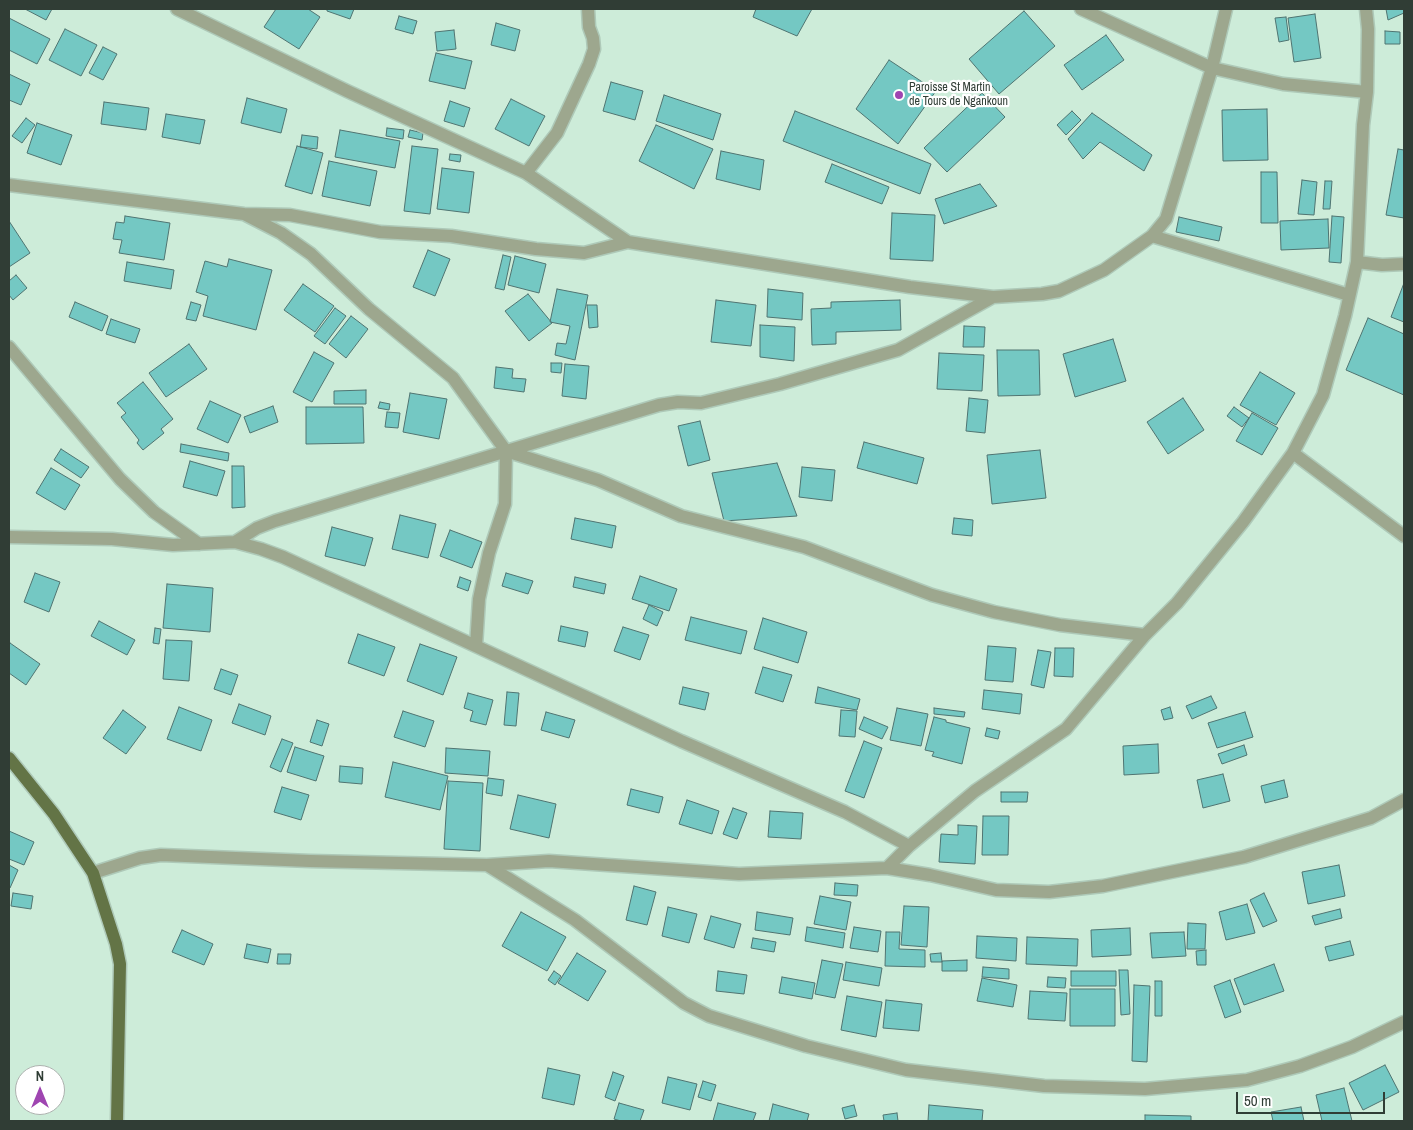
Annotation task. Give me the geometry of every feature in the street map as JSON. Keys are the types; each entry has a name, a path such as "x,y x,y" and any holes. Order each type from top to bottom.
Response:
{"main road":[{"path":"9,758 54,814 93,873 116,944 120,964 117,1121"}],"street":[{"path":"177,9 347,92 526,173 628,242"},
{"path":"526,173 557,133 589,64 594,49 589,27 588,9"},
{"path":"1081,9 1212,68 1284,84 1367,92"},
{"path":"9,185 244,214 290,215 380,232 451,236 536,249 584,253 628,242 910,287 993,297 1042,294 1059,291 1104,270 1152,236 1166,219 1212,68 1226,9"},
{"path":"887,868 909,846 975,791 1066,729 1145,636 1178,603 1237,529 1293,453 1322,395 1357,262 1363,125 1367,92 1368,29 1366,9"},
{"path":"244,214 281,233 312,254 369,309 452,378 506,450 598,480 681,516 804,547 932,595 994,612 1060,625 1145,636"},
{"path":"1152,236 1349,295"},
{"path":"1357,262 1382,265 1404,264"},
{"path":"235,542 257,528 275,520 659,405 678,402 701,403 780,384 898,350 993,297"},
{"path":"9,347 120,479 154,512 199,544"},
{"path":"476,646 479,600 489,553 504,504 506,450"},
{"path":"1293,453 1404,536"},
{"path":"9,537 112,539 173,545 235,542 283,557 681,741 845,812 909,846"},
{"path":"93,873 140,858 161,855 301,861 487,865 549,861 739,874 887,868 930,875 996,890 1049,892 1103,886 1244,857 1371,818 1404,800"},
{"path":"487,865 575,920 684,1003 708,1016 806,1046 906,1070 1044,1086 1145,1089 1247,1080 1300,1066 1352,1047 1404,1022"}],"building":[{"path":"25,9 52,9 46,20"},
{"path":"276,9 308,9 320,17 299,49 264,27"},
{"path":"327,9 354,9 350,19 327,11"},
{"path":"756,9 812,9 797,36 753,17"},
{"path":"1386,9 1404,9 1404,13 1388,20"},
{"path":"1024,11 1055,46 999,94 969,59"},
{"path":"1315,14 1321,58 1294,62 1288,18"},
{"path":"399,16 417,21 413,34 395,29"},
{"path":"1286,17 1289,40 1279,42 1275,18"},
{"path":"9,18 50,39 37,64 9,50"},
{"path":"496,23 520,30 515,51 491,45"},
{"path":"65,29 97,45 81,76 49,60"},
{"path":"454,30 456,49 437,51 435,32"},
{"path":"1385,31 1400,32 1400,44 1385,44"},
{"path":"1106,35 1124,60 1082,90 1064,65"},
{"path":"103,47 117,54 103,80 89,73"},
{"path":"436,53 472,61 465,89 429,81"},
{"path":"889,60 936,91 898,144 856,109"},
{"path":"9,74 30,84 21,105 9,100"},
{"path":"611,82 643,91 635,120 603,111"},
{"path":"982,93 1005,117 947,172 924,148"},
{"path":"664,95 721,114 713,140 656,121"},
{"path":"247,98 287,109 281,133 241,123"},
{"path":"511,99 545,116 529,146 495,129"},
{"path":"450,101 470,108 464,127 444,121"},
{"path":"104,102 149,108 146,130 101,124"},
{"path":"1267,109 1268,160 1223,161 1222,110"},
{"path":"795,111 931,164 920,194 783,141"},
{"path":"1072,111 1081,120 1066,135 1057,125"},
{"path":"1092,113 1152,155 1144,171 1100,142 1083,159 1068,139"},
{"path":"166,114 205,120 200,144 162,137"},
{"path":"26,118 35,125 22,143 12,136"},
{"path":"37,123 72,135 61,165 27,153"},
{"path":"656,125 713,149 694,189 639,161"},
{"path":"387,128 404,130 403,139 386,136"},
{"path":"340,130 400,141 395,168 335,157"},
{"path":"410,130 423,133 422,140 408,137"},
{"path":"302,135 318,137 317,149 300,147"},
{"path":"297,146 323,153 312,194 285,186"},
{"path":"412,146 438,149 430,214 404,211"},
{"path":"1398,149 1404,150 1404,218 1386,215"},
{"path":"721,151 764,160 760,190 716,179"},
{"path":"450,154 461,155 460,162 449,160"},
{"path":"329,161 377,171 370,206 322,196"},
{"path":"832,164 889,187 882,204 825,182"},
{"path":"442,168 474,172 469,213 437,209"},
{"path":"1261,172 1277,172 1278,223 1261,223"},
{"path":"1302,180 1317,182 1314,215 1298,214"},
{"path":"1325,181 1332,181 1330,209 1323,209"},
{"path":"980,184 997,206 944,224 935,199"},
{"path":"892,213 935,215 933,261 890,259"},
{"path":"125,216 170,223 164,260 119,253 122,240 113,239 116,222 124,223"},
{"path":"1332,216 1344,217 1341,263 1329,262"},
{"path":"1179,217 1222,227 1219,241 1176,232"},
{"path":"1328,219 1329,248 1281,250 1280,221"},
{"path":"9,221 30,253 9,267"},
{"path":"428,250 450,259 435,296 413,287"},
{"path":"503,255 511,257 504,290 495,288"},
{"path":"515,256 546,264 539,293 508,285"},
{"path":"229,259 272,270 256,330 203,316 208,296 196,292 205,261 227,267"},
{"path":"127,262 174,270 171,289 124,281"},
{"path":"16,275 27,288 13,300 9,295 9,281"},
{"path":"1404,283 1404,322 1391,317"},
{"path":"303,284 334,306 315,332 284,310"},
{"path":"557,289 588,295 575,360 555,355 557,343 566,344 570,326 550,322"},
{"path":"768,289 803,293 802,320 767,317"},
{"path":"528,294 552,323 529,341 505,311"},
{"path":"716,300 756,305 751,346 711,342"},
{"path":"900,300 901,330 836,332 836,344 812,345 811,309 831,308 831,302"},
{"path":"75,302 108,316 102,331 69,317"},
{"path":"191,302 201,305 196,321 186,319"},
{"path":"587,305 597,305 598,327 589,328"},
{"path":"335,308 346,316 325,344 314,336"},
{"path":"351,316 368,329 346,358 329,344"},
{"path":"1368,318 1404,334 1404,395 1346,370"},
{"path":"111,319 140,329 135,343 106,334"},
{"path":"760,325 795,327 794,361 760,357"},
{"path":"964,326 985,327 984,347 963,347"},
{"path":"1113,339 1126,381 1075,397 1063,354"},
{"path":"189,344 207,369 166,397 149,373"},
{"path":"997,350 1039,350 1040,395 998,396"},
{"path":"314,352 334,363 312,402 293,392"},
{"path":"939,353 984,355 982,391 937,389"},
{"path":"551,363 562,363 561,373 551,372"},
{"path":"565,364 589,366 586,399 562,396"},
{"path":"496,367 513,369 512,378 526,379 524,392 494,388"},
{"path":"1260,372 1295,393 1276,425 1240,405"},
{"path":"143,382 173,419 161,429 164,433 143,450 137,443 139,440 121,417 126,413 117,403"},
{"path":"366,390 366,404 334,404 334,391"},
{"path":"410,393 447,399 439,439 403,432"},
{"path":"969,398 988,400 985,433 966,431"},
{"path":"1183,398 1204,430 1168,454 1147,422"},
{"path":"210,401 241,415 228,443 197,429"},
{"path":"380,402 390,404 389,410 378,408"},
{"path":"273,406 278,422 250,433 244,417"},
{"path":"306,407 363,407 364,443 306,444"},
{"path":"1234,407 1249,418 1242,427 1227,416"},
{"path":"387,412 400,413 398,428 385,427"},
{"path":"1252,413 1278,428 1262,455 1236,441"},
{"path":"700,421 710,460 688,466 678,426"},
{"path":"864,442 924,458 917,484 857,468"},
{"path":"181,444 229,453 228,461 180,452"},
{"path":"61,449 89,467 81,478 54,460"},
{"path":"1040,450 1046,498 992,504 987,455"},
{"path":"190,461 225,471 217,496 183,487"},
{"path":"777,463 797,516 724,521 712,473"},
{"path":"232,466 244,466 245,507 232,508"},
{"path":"802,467 835,470 832,501 799,497"},
{"path":"51,468 80,485 65,510 36,493"},
{"path":"400,515 436,524 428,558 392,549"},
{"path":"575,518 616,526 612,548 571,539"},
{"path":"954,518 973,520 972,536 952,534"},
{"path":"332,527 373,538 365,566 325,556"},
{"path":"450,530 482,542 472,568 440,556"},
{"path":"35,573 60,582 49,612 24,602"},
{"path":"506,573 533,581 528,594 502,586"},
{"path":"640,576 677,589 669,611 632,599"},
{"path":"460,577 471,581 468,591 457,587"},
{"path":"575,577 606,584 604,594 573,587"},
{"path":"167,584 213,588 210,632 163,628"},
{"path":"649,605 663,612 657,626 643,619"},
{"path":"691,617 747,631 741,654 685,640"},
{"path":"763,618 807,632 798,663 754,649"},
{"path":"99,621 135,640 127,655 91,636"},
{"path":"561,626 588,632 585,647 558,641"},
{"path":"623,627 649,635 640,660 614,651"},
{"path":"155,628 161,629 159,644 153,643"},
{"path":"358,634 395,647 384,676 348,663"},
{"path":"166,640 192,641 189,681 163,679"},
{"path":"10,643 40,664 26,685 9,673"},
{"path":"420,644 457,657 443,695 407,681"},
{"path":"988,646 1016,648 1013,682 985,680"},
{"path":"1055,648 1074,648 1073,677 1054,676"},
{"path":"1038,650 1051,652 1044,688 1031,685"},
{"path":"763,667 792,675 783,702 755,693"},
{"path":"221,669 238,675 231,695 214,689"},
{"path":"683,687 709,693 705,710 679,704"},
{"path":"818,687 860,699 857,710 815,703"},
{"path":"984,690 1022,694 1020,714 982,709"},
{"path":"507,692 519,693 516,726 504,725"},
{"path":"468,693 493,700 486,725 470,721 473,711 464,708"},
{"path":"1211,696 1217,708 1192,719 1186,706"},
{"path":"239,704 271,716 265,735 232,723"},
{"path":"179,707 212,720 201,751 167,739"},
{"path":"1170,707 1173,718 1164,720 1161,710"},
{"path":"897,708 928,714 921,746 890,740"},
{"path":"934,708 965,712 964,717 934,714"},
{"path":"123,710 146,727 126,754 103,738"},
{"path":"841,710 857,711 855,737 839,736"},
{"path":"403,711 434,721 425,747 394,737"},
{"path":"546,712 575,720 569,738 541,730"},
{"path":"1245,712 1253,737 1217,748 1208,723"},
{"path":"864,717 888,727 882,739 859,729"},
{"path":"934,717 970,728 962,764 932,756 934,752 925,750"},
{"path":"317,720 329,724 322,746 310,742"},
{"path":"987,728 1000,731 998,739 985,736"},
{"path":"282,739 293,743 281,772 270,767"},
{"path":"864,741 882,748 864,798 845,791"},
{"path":"1158,744 1159,773 1124,775 1123,746"},
{"path":"1244,745 1247,755 1222,764 1218,754"},
{"path":"295,747 324,756 316,781 287,772"},
{"path":"446,748 490,751 488,776 445,773"},
{"path":"393,762 448,776 440,810 385,797"},
{"path":"340,766 363,768 362,784 339,782"},
{"path":"1223,774 1230,801 1203,808 1197,780"},
{"path":"488,778 504,780 502,796 486,793"},
{"path":"1284,780 1288,797 1265,803 1261,786"},
{"path":"448,781 483,783 480,851 444,849"},
{"path":"282,787 309,795 301,820 274,812"},
{"path":"631,789 663,797 659,813 627,805"},
{"path":"1001,792 1028,792 1027,802 1001,802"},
{"path":"518,795 556,804 549,838 510,829"},
{"path":"687,800 719,811 712,834 679,824"},
{"path":"733,808 747,813 737,839 723,834"},
{"path":"770,811 803,813 801,839 768,837"},
{"path":"983,816 1009,816 1008,855 982,855"},
{"path":"958,825 977,826 975,864 939,862 941,834 958,835"},
{"path":"9,831 34,842 24,865 9,859"},
{"path":"9,865 18,870 10,888 9,888"},
{"path":"1339,865 1345,896 1308,904 1302,872"},
{"path":"835,883 858,885 857,896 834,895"},
{"path":"634,886 656,892 647,925 626,920"},
{"path":"13,893 33,896 31,909 11,906"},
{"path":"1264,893 1277,921 1263,927 1250,900"},
{"path":"820,896 851,902 846,930 814,924"},
{"path":"1247,904 1255,933 1226,940 1219,912"},
{"path":"904,906 929,907 927,947 901,945"},
{"path":"668,907 697,914 689,943 662,936"},
{"path":"1340,909 1342,918 1315,925 1312,916"},
{"path":"521,912 566,937 547,971 502,946"},
{"path":"757,912 793,918 790,935 755,930"},
{"path":"711,916 741,924 734,948 704,939"},
{"path":"1188,923 1206,924 1205,949 1187,949"},
{"path":"807,927 845,933 843,948 805,941"},
{"path":"854,927 881,931 878,952 850,948"},
{"path":"1130,928 1131,955 1092,957 1091,930"},
{"path":"182,930 213,944 204,965 172,952"},
{"path":"886,932 900,932 899,949 925,950 925,967 885,966"},
{"path":"1184,932 1186,956 1152,958 1150,933"},
{"path":"977,936 1017,938 1016,961 976,958"},
{"path":"1027,937 1078,939 1077,966 1026,964"},
{"path":"753,938 776,942 774,952 751,948"},
{"path":"1350,941 1354,955 1329,961 1325,947"},
{"path":"247,944 271,949 268,963 244,958"},
{"path":"1206,950 1206,965 1197,965 1196,951"},
{"path":"577,953 606,971 588,1001 558,983"},
{"path":"941,953 942,962 931,962 930,954"},
{"path":"278,954 291,954 290,964 277,964"},
{"path":"822,960 843,964 835,998 815,994"},
{"path":"967,960 967,971 942,971 942,961"},
{"path":"846,962 882,968 879,986 843,980"},
{"path":"1274,964 1284,991 1244,1005 1234,979"},
{"path":"983,967 1009,969 1009,979 982,977"},
{"path":"1119,970 1128,970 1130,1014 1121,1015"},
{"path":"554,971 561,976 555,985 548,980"},
{"path":"718,971 747,975 744,994 716,991"},
{"path":"1071,971 1116,971 1116,986 1071,986"},
{"path":"782,977 815,983 812,999 779,993"},
{"path":"1048,977 1066,978 1065,988 1047,987"},
{"path":"982,978 1017,985 1013,1007 977,1001"},
{"path":"1230,980 1241,1012 1225,1018 1214,986"},
{"path":"1155,981 1162,981 1162,1016 1155,1016"},
{"path":"1134,985 1150,986 1147,1062 1132,1061"},
{"path":"1070,989 1115,989 1115,1026 1070,1026"},
{"path":"1030,991 1067,993 1065,1021 1028,1019"},
{"path":"847,996 882,1002 876,1037 841,1030"},
{"path":"886,1000 922,1004 919,1031 883,1028"},
{"path":"1385,1065 1399,1092 1363,1110 1349,1083"},
{"path":"548,1068 580,1075 574,1105 542,1098"},
{"path":"613,1072 624,1076 615,1101 605,1097"},
{"path":"668,1077 697,1084 690,1110 662,1103"},
{"path":"703,1081 716,1085 711,1101 698,1097"},
{"path":"1344,1088 1352,1121 1322,1121 1316,1095"},
{"path":"619,1103 644,1110 640,1121 614,1119"},
{"path":"718,1103 756,1113 753,1121 713,1121"},
{"path":"773,1104 809,1114 807,1121 769,1121"},
{"path":"854,1105 857,1116 845,1119 842,1108"},
{"path":"929,1105 983,1110 982,1121 928,1121"},
{"path":"1301,1107 1304,1121 1273,1121 1271,1112"},
{"path":"897,1113 898,1121 884,1121 883,1115"},
{"path":"1145,1115 1191,1116 1191,1121 1145,1121"}],"place":[{"name":"Paroisse St Martin de Tours de Ngankoun","path":"899,95"}]}
